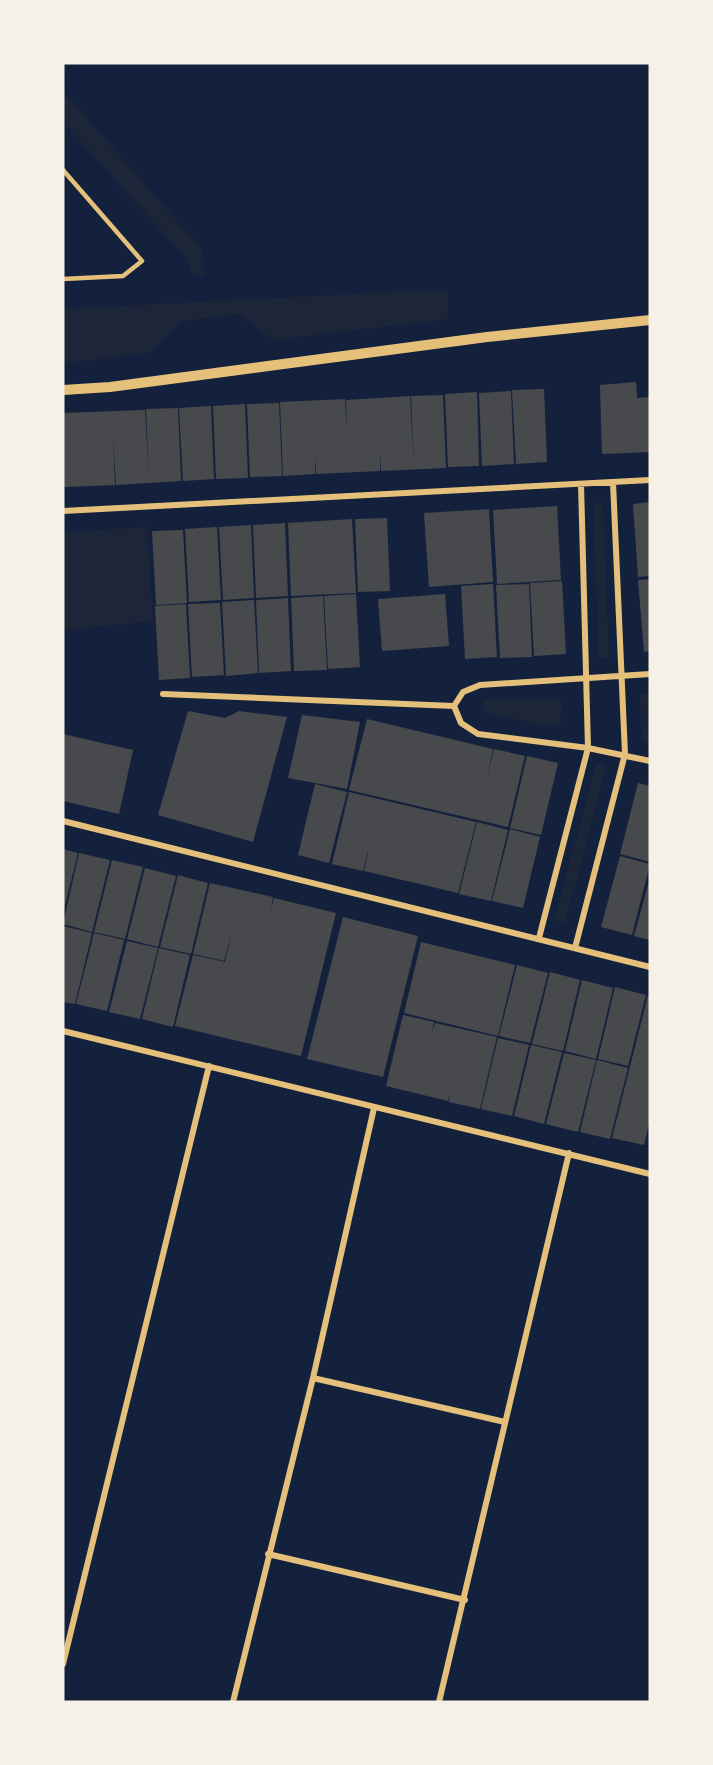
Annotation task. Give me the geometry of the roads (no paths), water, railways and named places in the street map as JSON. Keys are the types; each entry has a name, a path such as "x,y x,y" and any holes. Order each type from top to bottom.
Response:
{"street":[{"path":"63,390 122,386 487,337 650,320"},
{"path":"63,511 650,480"},
{"path":"575,948 625,754 613,482"},
{"path":"539,938 588,748 581,484"},
{"path":"454,706 463,692 480,685 650,674"},
{"path":"163,694 454,706"},
{"path":"454,706 461,723 478,734 588,748 650,760"},
{"path":"63,821 650,967"},
{"path":"63,1031 650,1174"},
{"path":"63,1664 209,1066"},
{"path":"233,1702 313,1378 374,1108"},
{"path":"439,1702 569,1153"},
{"path":"313,1378 505,1422"},
{"path":"268,1554 465,1600"}],"lane":[{"path":"63,170 142,261 123,276 63,279"}]}
